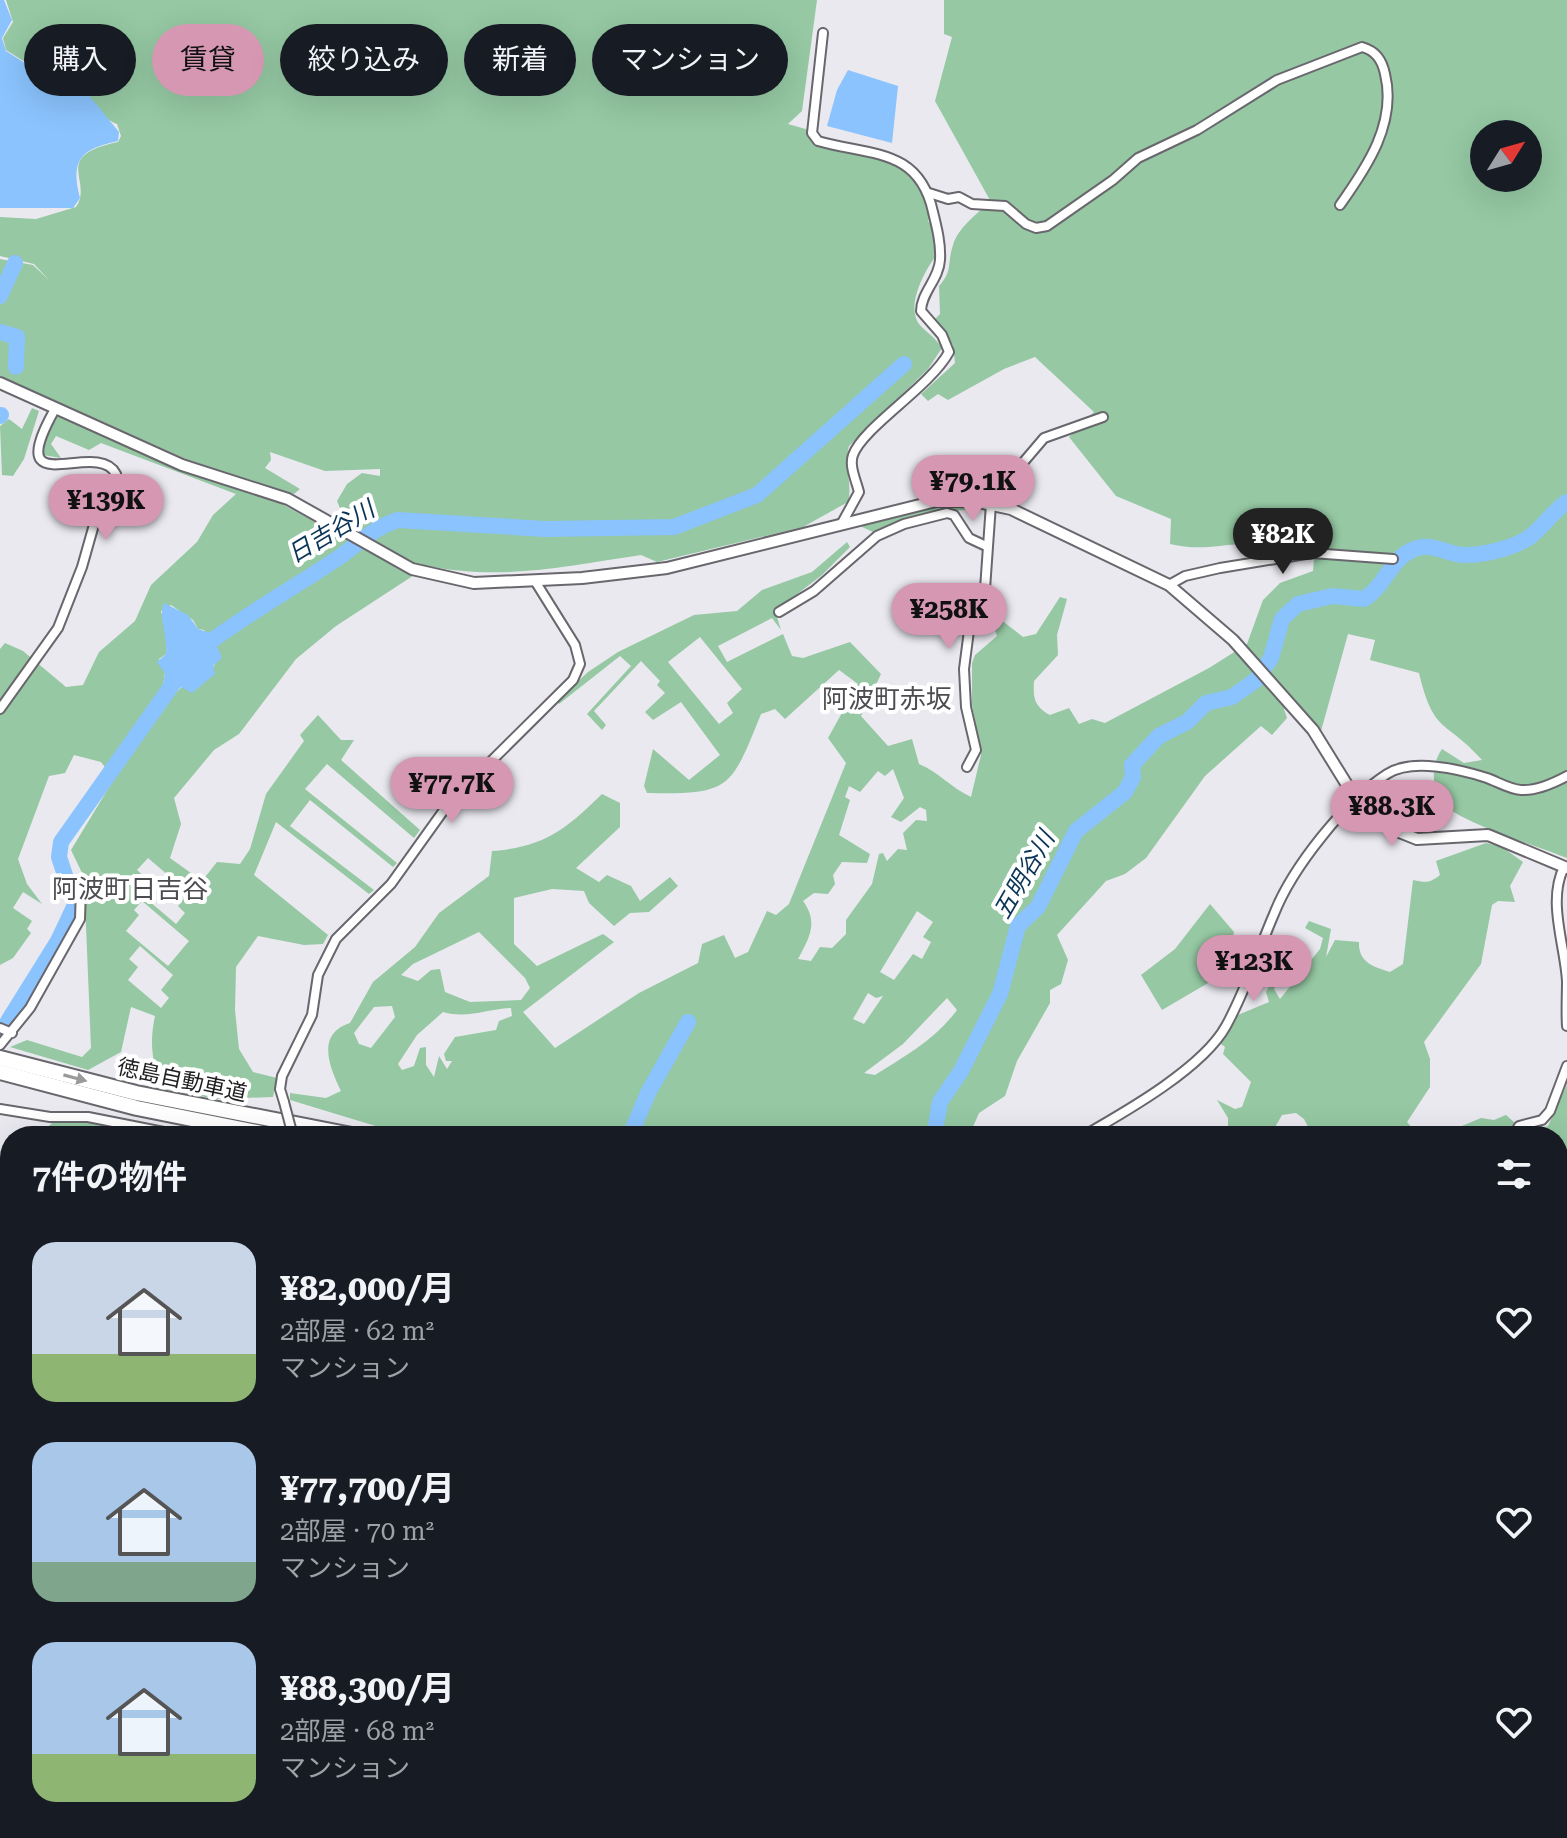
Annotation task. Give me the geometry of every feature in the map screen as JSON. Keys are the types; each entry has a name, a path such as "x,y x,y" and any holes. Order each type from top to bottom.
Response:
{"highway":[{"name":"徳島自動車道","path":"0,1058 136,1093 306,1126"},
{"name":"徳島自動車道","path":"0,1072 137,1108 227,1126"}],"street":[{"path":"823,33 812,133 818,141 896,159 914,171 929,193 940,242 940,263 921,311 942,335 949,352 933,374 858,446 852,466 859,492 842,523"},
{"path":"929,193 948,199 959,197 972,204 1005,206 1026,224 1036,228 1047,226 1113,180 1138,158 1197,130 1277,80 1362,47 1377,55 1384,66 1388,110 1376,147 1340,205"},
{"path":"0,383 182,465 288,499 383,555 441,578 474,583 535,581 667,568 936,501 991,504 1048,524 1169,585 1233,640 1292,705 1325,747 1357,801 1373,817 1417,839 1488,835 1565,867 1559,877 1558,914 1567,981 1567,1026"},
{"path":"0,709 58,628 82,567 97,514 116,474 112,466 101,461 49,466 39,461 36,454 40,433 55,409"},
{"path":"967,767 976,750 966,707 967,634 971,615 985,589 991,504 1011,488 1021,465 1044,438 1103,417"},
{"path":"779,612 814,591 877,536 904,524 947,513 954,515 969,538 986,546"},
{"path":"1169,585 1185,576 1208,570 1312,553 1393,559"},
{"path":"290,1126 280,1089 282,1076 312,1015 318,975 336,939 391,884 449,803 573,680 580,664 575,645 535,581"},
{"path":"1098,1126 1187,1067 1226,1027 1288,887 1313,846 1383,776 1399,767 1415,764 1478,776 1520,790 1533,790 1567,776"},
{"path":"0,1045 80,919 81,887"},
{"path":"1519,1126 1542,1120 1550,1111 1567,1066"},
{"path":"0,1109 34,1115 88,1117 133,1126"}],"green space":[{"path":"6,0 817,0 802,111 788,124 809,130 816,145 871,156 902,170 924,195 931,215 928,221 932,225 935,257 922,280 914,308 919,324 942,348 928,369 849,446 848,502 803,527 657,562 641,555 509,572 428,566 336,626 296,659 239,734 214,750 174,798 181,824 170,858 202,881 217,862 240,864 250,849 266,794 304,741 300,735 318,715 341,740 354,740 341,760 420,830 414,838 327,764 305,789 397,863 393,867 310,800 290,826 374,890 369,894 276,822 254,875 328,935 323,944 304,945 258,936 236,967 235,1010 239,1049 253,1072 277,1078 273,1097 216,1099 163,1089 153,1053 155,1016 131,1007 121,1052 88,1070 10,1047 27,1040 82,1057 91,1048 84,877 71,850 114,779 101,762 74,755 65,773 49,776 18,859 27,884 42,904 23,892 13,908 32,921 27,929 31,933 13,958 0,965 0,649 5,643 23,651 66,687 83,685 99,652 135,621 151,585 197,542 213,515 236,494 101,443 89,450 56,436 51,444 61,458 43,455 45,433 58,416 184,470 280,503 333,532 343,516 337,501 347,484 362,473 380,476 380,469 325,471 270,452 271,460 265,468 300,489 294,494 186,459 0,376 0,259 33,265 50,281 34,264 0,256 0,217 36,219 76,207 81,188 78,170 85,154 118,142 121,136 117,124 98,110 87,96 136,96 136,24 24,24 24,61 6,50 3,38 13,22","holes":["171,605 193,620 198,629 204,630 216,663 197,689 182,687 170,698 162,692 165,673 159,659 166,654 167,633 161,611","148,858 189,893 178,906 185,913 176,924 136,890 146,878 137,870","142,901 189,941 168,966 126,931 139,915 134,910","140,946 173,975 161,990 169,998 161,1008 128,980 138,967 129,959"]},
{"path":"944,0 1567,0 1567,858 1474,823 1444,804 1434,781 1435,764 1442,749 1464,763 1482,760 1436,717 1419,673 1370,660 1375,640 1348,634 1321,731 1295,700 1284,709 1287,718 1272,735 1261,726 1205,776 1146,858 1125,874 1106,881 1057,935 1068,960 1061,984 1050,990 1050,1003 1017,1061 1005,1096 979,1113 973,1126 376,1126 290,1100 290,1093 326,1098 341,1091 328,1052 333,1035 350,1023 373,982 415,947 439,913 489,876 492,851 526,845 553,834 602,794 620,803 620,827 576,868 599,882 607,875 631,886 640,901 670,877 678,886 649,912 630,913 614,926 589,903 584,891 552,889 514,898 514,944 537,966 603,934 614,942 523,1012 555,1048 639,993 698,963 702,944 724,935 735,958 748,952 767,911 776,915 789,904 846,763 828,738 858,684 839,670 785,719 775,709 761,714 742,758 724,782 696,792 647,793 644,786 653,749 689,780 720,755 681,702 653,720 645,712 665,693 657,685 660,681 641,661 594,711 606,725 602,730 587,714 631,666 620,656 559,704 557,701 588,672 618,652 694,615 737,611 762,590 812,572 847,542 850,547 822,575 775,611 781,630 772,618 718,646 727,662 783,634 792,656 803,658 850,642 881,674 861,716 888,746 912,739 919,764 971,797 981,755 972,705 972,663 975,655 997,636 991,620 996,616 1023,637 1036,634 1060,597 1067,599 1057,635 1058,655 1034,681 1036,701 1050,715 1069,708 1079,724 1092,719 1105,723 1209,668 1247,644 1263,600 1280,583 1313,571 1314,558 1271,546 1199,547 1170,544 1171,519 1116,496 1069,437 1094,412 1035,357 1004,369 948,400 938,394 928,401 921,394 955,363 953,345 934,320 940,314 939,286 948,271 953,245 959,233 991,202 935,101 952,37 944,34","holes":["700,637 742,689 727,703 733,713 719,724 668,662","893,769 904,798 891,817 901,822 920,807 926,810 927,821 916,820 903,833 907,850 898,849 887,861 883,853 879,854 872,884 846,920 846,934 832,948 820,947 811,961 798,959 811,930 811,916 803,901 814,893 828,894 835,884 833,875 842,862 867,863 870,854 839,835 850,800 845,797 849,786 860,792 878,771 885,776","917,911 933,922 923,937 931,942 922,959 913,954 894,980 880,972","479,932 525,978 530,988 521,1000 470,1002 445,992 440,969 431,970 418,981 401,975 413,964","868,993 876,998 883,996 864,1024 853,1019","947,998 957,1010 940,1030 919,1046 875,1075 864,1073 903,1044","392,1006 395,1017 371,1048 359,1044 354,1033 374,1007","511,1008 512,1016 499,1021 496,1030 455,1037 444,1054 446,1061 452,1061 447,1069 439,1056 434,1077 426,1065 426,1047 420,1048 414,1066 402,1070 398,1064 417,1035 443,1012 461,1014"]},
{"path":"32,408 39,411 24,459 13,476 2,475 0,426 9,419 22,429"},
{"path":"950,504 981,506 980,510 952,510 912,517 873,532 860,526 921,508"},
{"path":"1486,843 1502,847 1523,862 1510,886 1515,902 1498,901 1492,905 1481,964 1424,1042 1430,1059 1430,1087 1407,1122 1410,1126 1308,1126 1296,1113 1282,1115 1276,1126 1228,1126 1228,1118 1217,1100 1235,1109 1242,1107 1251,1082 1223,1054 1225,1047 1218,1042 1233,1017 1269,1002 1266,992 1273,978 1278,981 1274,989 1280,999 1320,949 1323,938 1305,928 1309,921 1331,929 1326,957 1335,940 1359,942 1361,954 1372,966 1390,972 1403,964 1413,880 1425,882 1440,875 1436,861"},
{"path":"1210,904 1234,932 1229,944 1210,967 1208,973 1215,979 1162,1010 1141,975 1175,949"},
{"path":"1567,1085 1567,1126 1548,1126"},
{"path":"1506,1115 1515,1123 1514,1126 1462,1126 1481,1118 1494,1120"},
{"path":"53,1122 91,1122 109,1126 49,1126"}],"water":[{"path":"0,0 4,0 12,20 2,38 6,51 24,62 24,96 89,96 119,132 118,141 95,148 81,158 77,174 80,198 73,208 0,208"},
{"path":"848,70 898,86 892,143 827,126 837,90"},
{"path":"164,603 188,615 198,629 219,636 216,644 222,658 213,666 215,674 192,693 181,687 170,698 162,692 165,673 157,662 166,654 162,614"}],"waterway":[{"path":"0,296 15,263"},
{"path":"0,332 17,337 16,367"},
{"name":"日吉谷川","path":"202,648 375,531 398,520 545,529 674,527 757,495 904,364"},
{"name":"五明谷川","path":"936,1126 940,1102 961,1071 1000,994 1018,926 1038,907 1076,831 1125,792 1133,777 1132,765 1159,736 1187,722 1206,703 1232,697 1256,680 1271,658 1282,619 1298,604 1332,596 1364,599 1403,555 1422,547 1465,555 1508,547 1531,536 1567,502"},
{"name":"日吉谷川","path":"0,1034 58,941 75,905 59,857 61,842 177,678"},
{"path":"634,1126 648,1093 688,1022"}],"district":[{"name":"阿波町赤坂","path":"887,699"},
{"name":"阿波町日吉谷","path":"130,889"}]}
